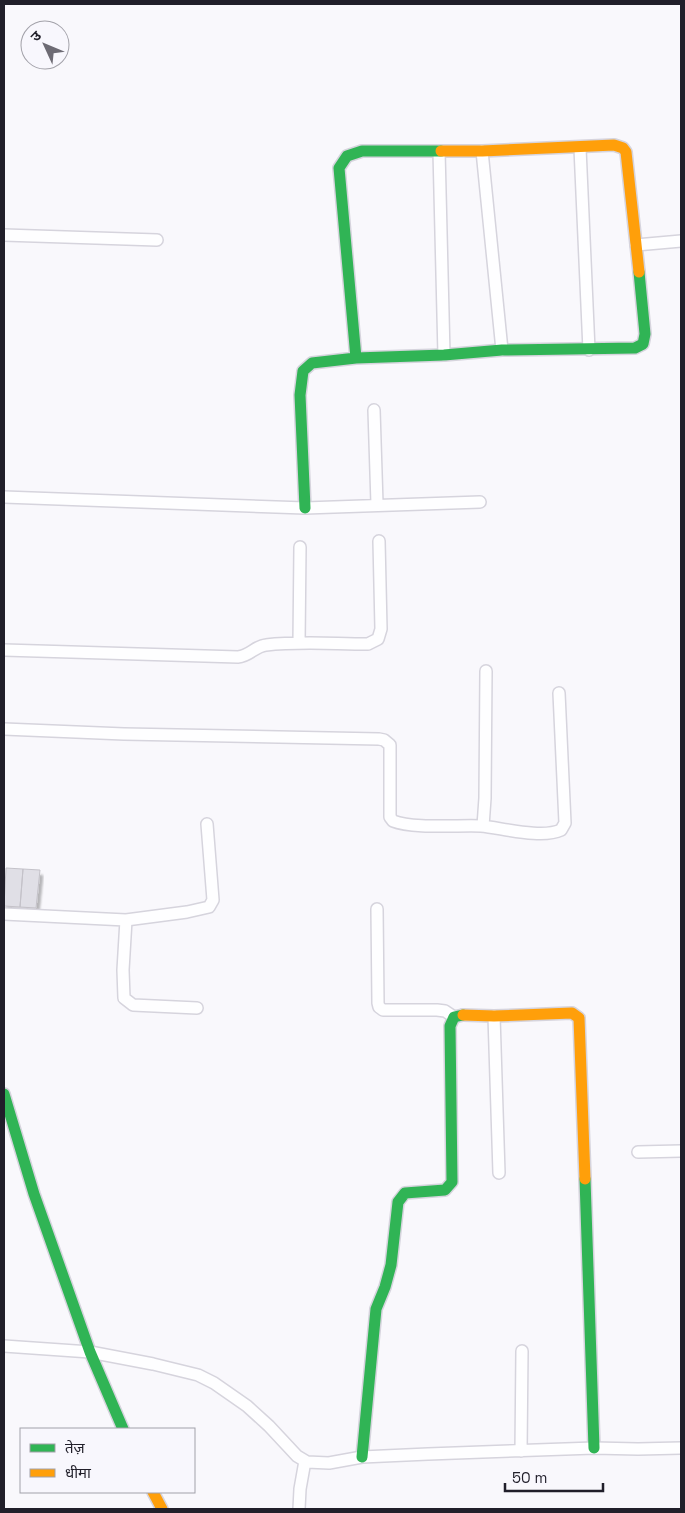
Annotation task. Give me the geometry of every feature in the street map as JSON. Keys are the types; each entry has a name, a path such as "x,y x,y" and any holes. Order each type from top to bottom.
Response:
{"street":[{"path":"305,508 300,395 303,371 312,363 356,358 444,355 502,350 589,350 640,347 645,339 625,150 621,146 614,145 482,151 356,152 347,156 338,168 356,358"},
{"path":"580,148 589,350"},
{"path":"439,151 444,355"},
{"path":"482,151 502,350"},
{"path":"4,235 157,240"},
{"path":"636,245 681,241"},
{"path":"374,410 377,504"},
{"path":"4,497 305,508 377,504 480,502"},
{"path":"4,650 238,657 248,655 263,646 299,643 368,644 378,640 381,629 379,541"},
{"path":"299,643 300,547"},
{"path":"483,826 486,671"},
{"path":"4,729 124,734 379,738 390,745 390,817 393,821 413,824 483,826 537,833 558,832 565,823 559,693"},
{"path":"4,914 126,920 187,912 209,907 213,900 207,824"},
{"path":"378,909 379,1007 383,1010 445,1011 454,1017"},
{"path":"126,920 123,970 124,998 133,1005 197,1008"},
{"path":"362,1457 375,1313 391,1265 398,1202 404,1193 445,1190 452,1182 450,1026 454,1017 458,1015 494,1016 572,1013 579,1018 594,1448"},
{"path":"494,1016 499,1173"},
{"path":"4,1094 34,1194 90,1352 123,1428"},
{"path":"638,1152 681,1151"},
{"path":"4,1346 90,1352 198,1375 214,1382 247,1406 297,1456 305,1461 329,1463 362,1457 594,1448 681,1448"},
{"path":"521,1452 522,1350"},
{"path":"299,1509 305,1461"},
{"path":"154,1493 162,1509"}],"building":[{"path":"6,868 23,869 20,907 4,906"},
{"path":"23,869 40,870 36,908 20,907"}],"traffic: fast":[{"path":"356,358 339,168 347,156 362,151 441,151"},
{"path":"305,508 300,395 303,371 312,363 356,358 444,355 502,350 635,348 643,344 645,334 639,272"},
{"path":"362,1457 376,1309 391,1265 398,1202 405,1193 445,1190 452,1182 450,1026 454,1017 463,1015"},
{"path":"4,1094 34,1194 90,1352 123,1428"},
{"path":"585,1179 594,1448"}],"traffic: slow":[{"path":"441,151 614,145 623,148 626,152 639,272"},
{"path":"463,1015 494,1016 572,1013 579,1018 585,1179"},
{"path":"154,1493 162,1509"}]}
